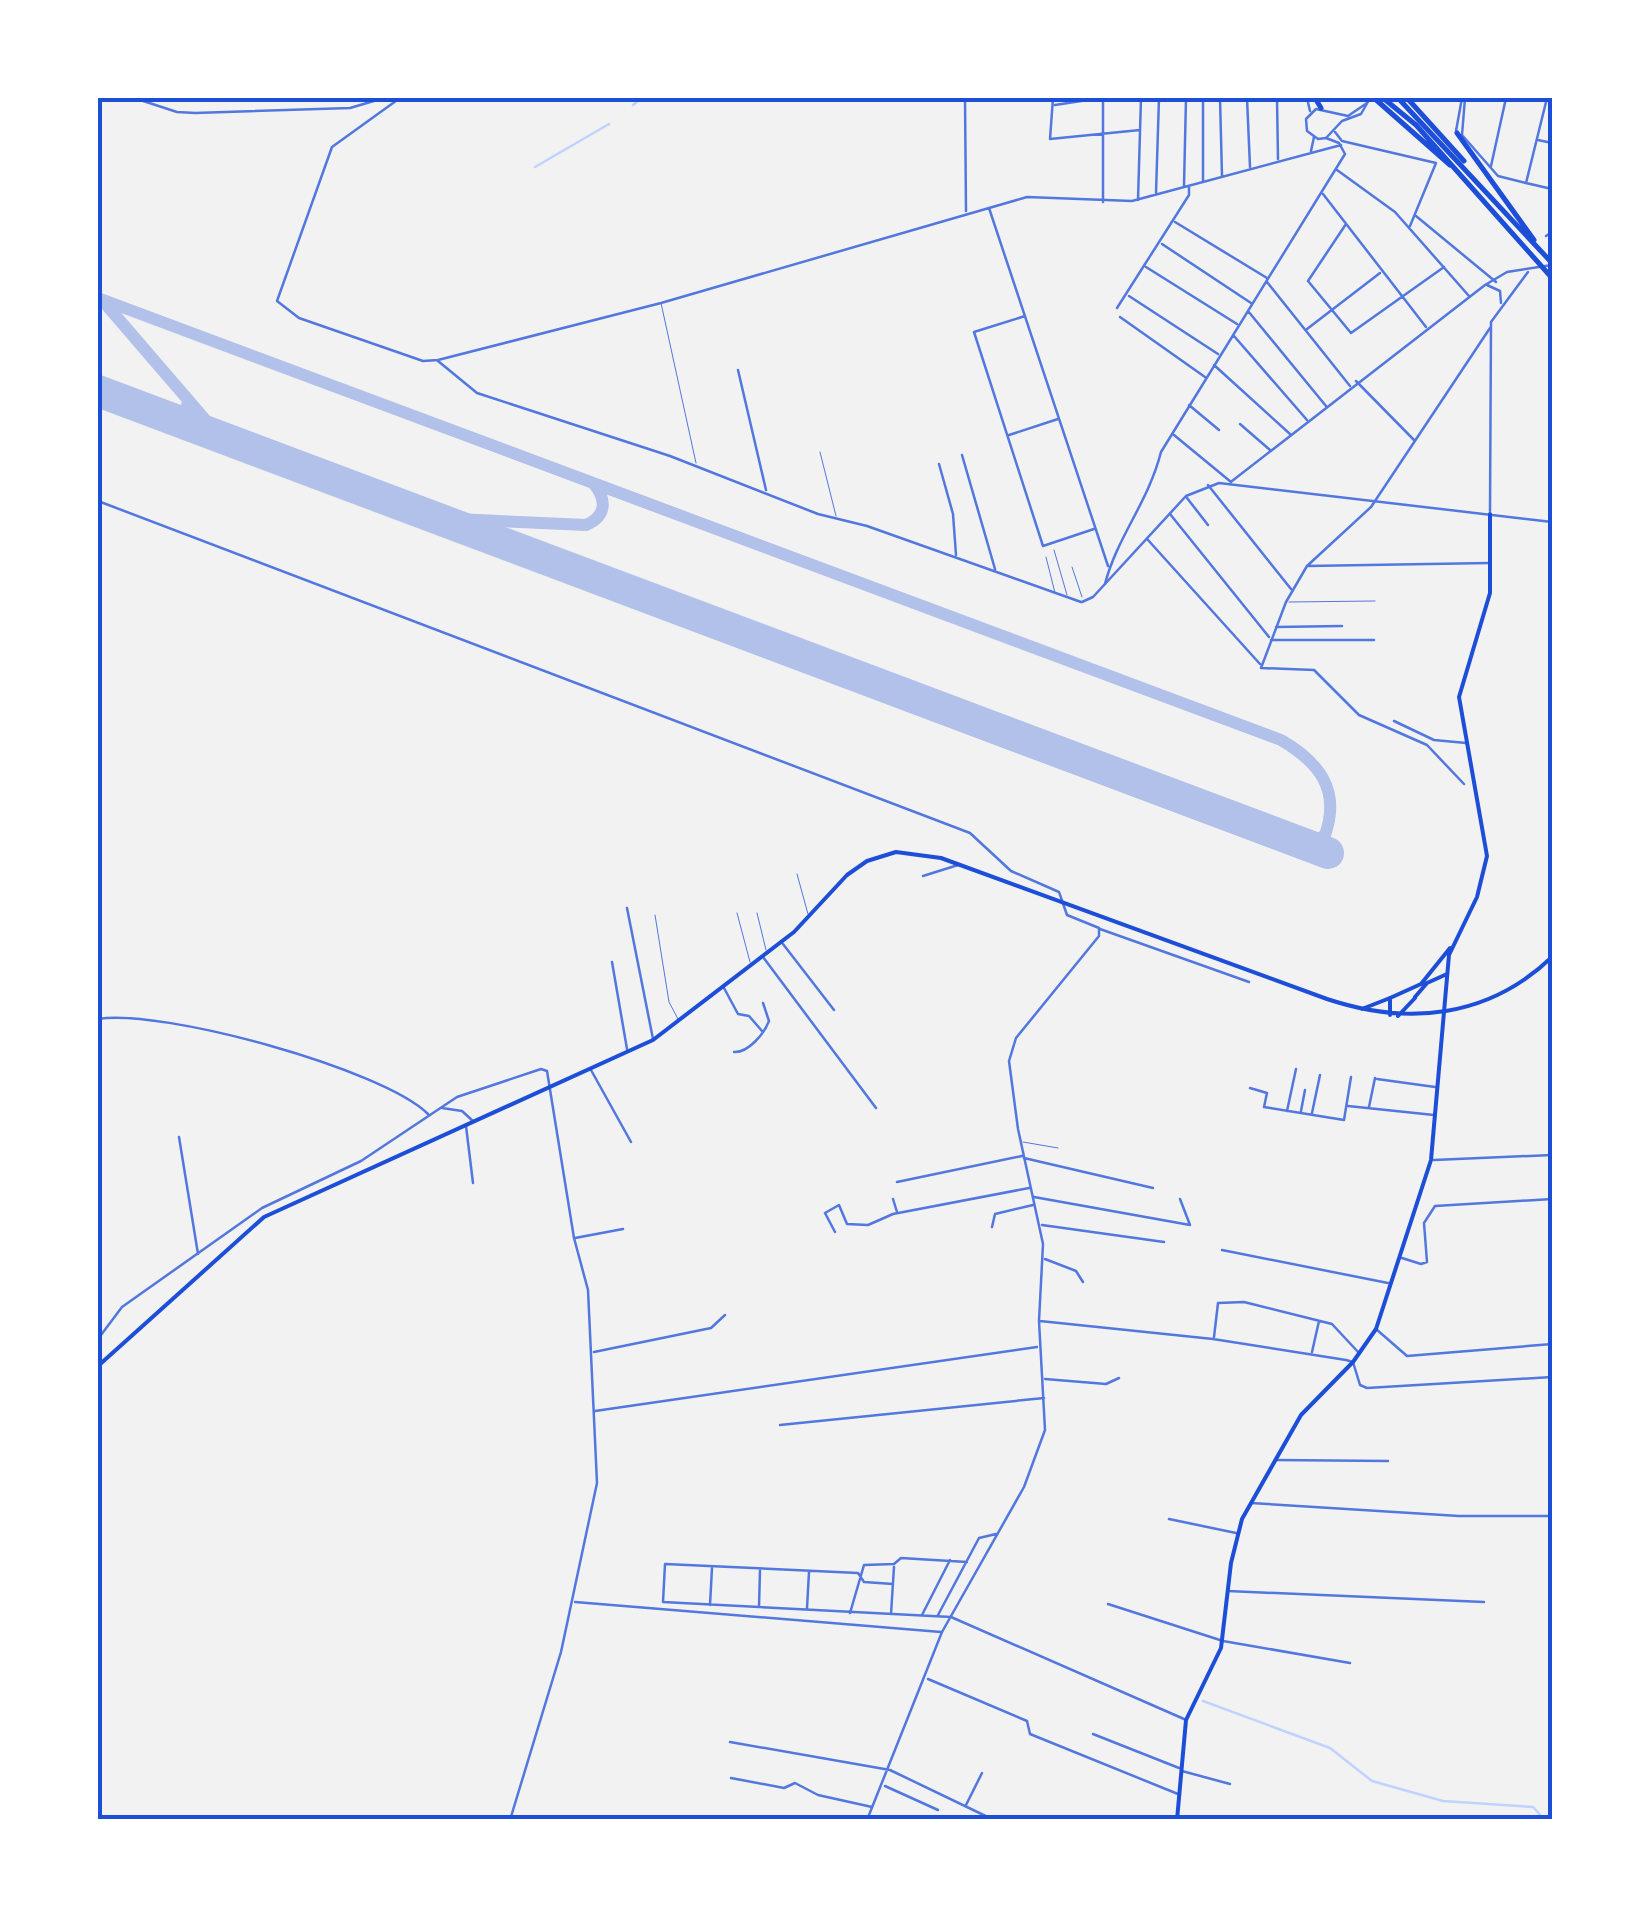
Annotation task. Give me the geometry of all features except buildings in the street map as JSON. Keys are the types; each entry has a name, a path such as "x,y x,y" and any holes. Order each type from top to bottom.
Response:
{"highway":[{"path":"1311,98 1321,108"},
{"path":"1383,98 1456,170 1552,278"},
{"path":"1398,98 1552,264"},
{"path":"1407,98 1445,134 1481,184"},
{"path":"1370,100 1456,170"},
{"path":"1456,132 1524,222 1538,247"}],"main road":[{"path":"1177,1820 1186,1720 1223,1641 1238,1533 1274,1460 1317,1395 1353,1362 1376,1328 1431,1160 1447,971 1454,945 1477,896 1488,856 1466,743 1460,687 1488,608 1490,514"},
{"path":"98,1366 264,1216 653,1040 781,942 847,874 882,855 923,854 958,865 1358,1009 1390,1015 1439,1014 1504,993 1552,957"},
{"path":"1358,1009 1421,984 1432,966 1454,945"},
{"path":"1432,966 1447,971"},
{"path":"1398,1016 1432,980 1447,971"},
{"path":"1432,980 1446,989"},
{"path":"1390,998 1390,1015"},
{"path":"1414,998 1416,1008 1426,1015"}],"street":[{"path":"134,98 177,112 195,113 350,108 384,98"},
{"path":"400,98 332,148 277,301 299,318 424,360 438,360 661,302 966,212 1044,196 1103,203 1138,200 1341,145"},
{"path":"965,98 966,212"},
{"path":"1054,98 1050,139 1140,130"},
{"path":"1053,105 1103,98 1103,203"},
{"path":"1138,200 1142,98"},
{"path":"1156,195 1160,98"},
{"path":"1184,187 1186,98"},
{"path":"1203,98 1203,181"},
{"path":"1220,98 1222,176"},
{"path":"1248,98 1250,168"},
{"path":"1277,98 1278,161"},
{"path":"1105,585 1112,558 1144,505 1188,405 1345,154 1341,145 1314,137 1306,127 1311,98"},
{"path":"1456,132 1464,98"},
{"path":"1464,98 1462,135 1498,176 1552,188"},
{"path":"1491,168 1506,98"},
{"path":"1526,183 1547,98"},
{"path":"1310,112 1321,108 1333,114 1352,114 1370,100"},
{"path":"1326,138 1335,128 1363,112 1370,100"},
{"path":"1333,114 1342,141 1436,163 1409,227"},
{"path":"1305,154 1314,137"},
{"path":"1536,140 1552,143"},
{"path":"1336,169 1409,227 1468,296"},
{"path":"1118,308 1189,196 1190,185"},
{"path":"1322,193 1426,327"},
{"path":"988,207 1109,568"},
{"path":"1414,215 1496,279 1499,309"},
{"path":"1173,221 1267,280 1350,386"},
{"path":"1346,224 1308,281 1351,333 1444,267"},
{"path":"1546,236 1552,232"},
{"path":"1160,243 1253,304"},
{"path":"1230,482 1484,285 1516,270 1530,271 1552,264"},
{"path":"1144,266 1239,325"},
{"path":"1516,270 1521,281"},
{"path":"1261,666 1286,602 1307,566 1374,501 1483,342 1499,309 1530,271"},
{"path":"1306,330 1382,272"},
{"path":"1484,285 1514,290"},
{"path":"1127,295 1220,355"},
{"path":"1248,311 1326,406"},
{"path":"1025,316 974,332 1043,546 1096,529"},
{"path":"1120,317 1206,377"},
{"path":"1490,326 1490,514"},
{"path":"1233,335 1308,420"},
{"path":"1483,342 1491,345"},
{"path":"438,360 446,372 477,394 697,466 836,520 956,556 1083,602 1105,585 1186,496 1208,485 1230,482 1552,522"},
{"path":"1214,365 1290,434"},
{"path":"738,370 766,493"},
{"path":"1356,381 1417,443"},
{"path":"1188,405 1219,430"},
{"path":"1007,436 1059,418"},
{"path":"1240,424 1270,450"},
{"path":"1172,434 1230,482"},
{"path":"962,455 996,571"},
{"path":"939,464 952,514 956,556"},
{"path":"1208,485 1292,590"},
{"path":"1186,496 1208,525"},
{"path":"98,501 970,833 1011,871 1059,892 1067,915 1249,982"},
{"path":"1170,514 1270,639"},
{"path":"1147,538 1261,666 1314,670 1359,715 1427,745 1464,784"},
{"path":"1116,552 1126,562"},
{"path":"1105,556 1120,568"},
{"path":"1307,566 1490,563"},
{"path":"1275,627 1342,626"},
{"path":"1270,639 1374,640"},
{"path":"1394,721 1434,740 1466,743"},
{"path":"923,876 958,865"},
{"path":"627,908 653,1040"},
{"path":"867,1820 942,1632 998,1535 1043,1439 1046,1398 1040,1321 1044,1258 1009,1072 1012,1045 1099,936 1099,928"},
{"path":"781,942 834,1010"},
{"path":"765,955 876,1108"},
{"path":"612,962 627,1052"},
{"path":"724,987 728,1004 738,1014 749,1016 763,1032"},
{"path":"734,1052 744,1052 770,1022 763,1003"},
{"path":"98,1019 132,1016 274,1049 385,1084 428,1115"},
{"path":"1287,1111 1296,1068"},
{"path":"98,1339 122,1306 262,1208 361,1161 470,1091 541,1069 548,1071 574,1238 588,1290 597,1484 543,1718 523,1767 510,1820"},
{"path":"590,1069 631,1142"},
{"path":"1312,1115 1320,1075"},
{"path":"1250,1088 1267,1093 1264,1106 1344,1120 1352,1077"},
{"path":"1369,1109 1376,1078 1436,1086"},
{"path":"1300,1113 1305,1090"},
{"path":"1346,1106 1434,1114"},
{"path":"440,1108 462,1111 474,1122"},
{"path":"466,1125 473,1183"},
{"path":"179,1137 194,1251 199,1255"},
{"path":"1431,1160 1552,1155"},
{"path":"897,1182 1024,1157 1153,1188"},
{"path":"835,1232 825,1213 839,1205 846,1222 854,1226 1030,1188"},
{"path":"1033,1197 1190,1225 1180,1198"},
{"path":"893,1199 898,1214"},
{"path":"1400,1258 1427,1262 1424,1223 1434,1206 1552,1199"},
{"path":"992,1227 996,1214 1035,1205"},
{"path":"1040,1224 1164,1242"},
{"path":"574,1238 623,1229"},
{"path":"1222,1250 1392,1284"},
{"path":"1044,1258 1076,1271 1083,1282"},
{"path":"1214,1338 1221,1301 1244,1302 1320,1320 1338,1328 1359,1353"},
{"path":"592,1352 711,1328 725,1315"},
{"path":"1311,1354 1320,1320"},
{"path":"1040,1321 1214,1338 1353,1362 1360,1384 1367,1388 1552,1377"},
{"path":"1376,1328 1407,1356 1552,1344"},
{"path":"594,1412 1040,1347"},
{"path":"1044,1379 1106,1384 1119,1378"},
{"path":"780,1425 1046,1398"},
{"path":"1274,1460 1388,1461"},
{"path":"1250,1502 1458,1516 1552,1516"},
{"path":"1170,1518 1238,1533"},
{"path":"937,1617 982,1534 998,1535"},
{"path":"850,1614 858,1573 868,1563 894,1564 901,1558 967,1562"},
{"path":"922,1616 951,1559"},
{"path":"858,1573 665,1564 663,1602 951,1617 1186,1720"},
{"path":"891,1616 894,1564"},
{"path":"710,1605 712,1567"},
{"path":"758,1608 760,1569"},
{"path":"807,1610 809,1571"},
{"path":"858,1573 864,1582 893,1584"},
{"path":"1228,1591 1484,1602"},
{"path":"572,1602 942,1632"},
{"path":"1108,1604 1223,1641 1350,1663"},
{"path":"926,1678 1028,1721 1030,1734 1179,1795"},
{"path":"1093,1734 1181,1770 1230,1784"},
{"path":"730,1742 890,1770 994,1820"},
{"path":"966,1806 982,1774"},
{"path":"732,1778 784,1788 795,1782 818,1795 873,1807"},
{"path":"884,1785 938,1810"}],"lane":[{"path":"661,302 697,466"},
{"path":"820,452 836,520"},
{"path":"1054,550 1068,598"},
{"path":"1046,558 1055,593"},
{"path":"1072,567 1083,602"},
{"path":"1286,602 1375,601"},
{"path":"797,874 810,916"},
{"path":"737,913 752,964"},
{"path":"757,913 765,955"},
{"path":"654,915 669,1002 679,1022"},
{"path":"1020,1141 1058,1148"}],"waterway":[{"path":"633,105 642,98"},
{"path":"535,167 609,124"},
{"path":"1203,1701 1330,1748 1372,1781 1443,1801 1533,1807 1545,1820"}],"taxiway":[{"path":"98,298 1281,740 1316,768 1328,791 1325,835 1312,844 1299,842"},
{"path":"103,301 208,423 247,447"},
{"path":"170,418 185,416 188,401"},
{"path":"434,518 586,525 598,517 603,507 593,483"}],"runway":[{"path":"98,391 1328,853"}]}
